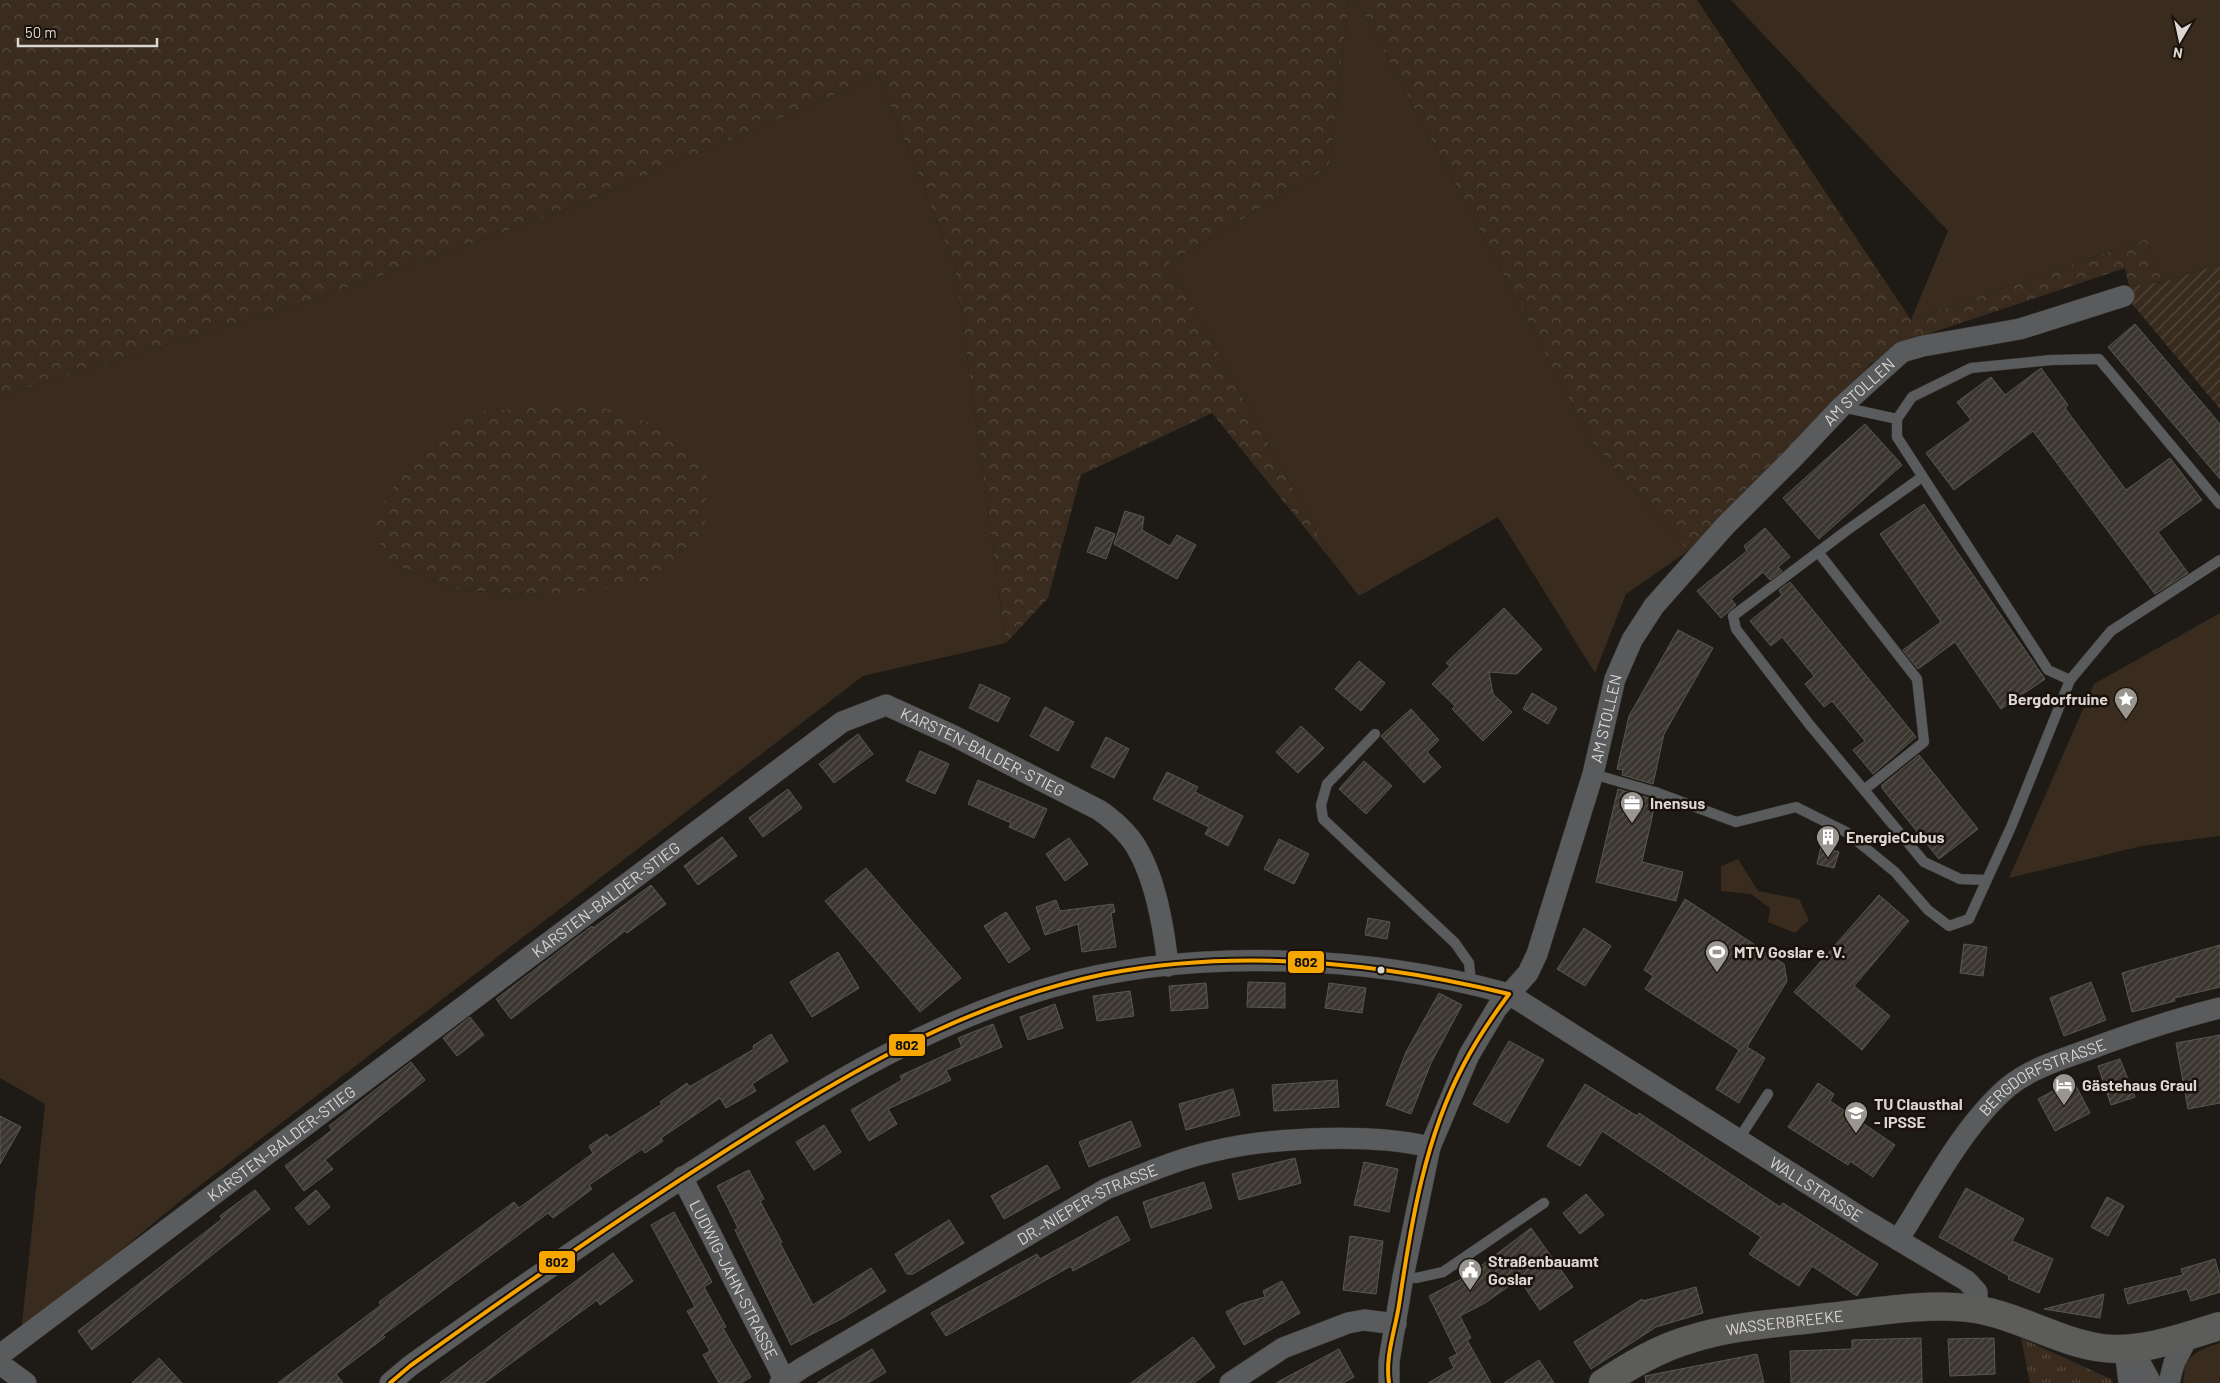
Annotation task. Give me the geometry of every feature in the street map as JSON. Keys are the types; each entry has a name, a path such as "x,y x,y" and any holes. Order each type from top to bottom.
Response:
{"main road":[{"name":"WASSERBREEKE","path":"1603,1383 1634,1363 1659,1351 1691,1339 1731,1330 1932,1306 1977,1309"},
{"path":"1977,1309 2101,1348 2127,1348 2189,1335 2220,1326"}],"street":[{"name":"AM STOLLEN","path":"1389,1383 1389,1361 1403,1277 1430,1147 1469,1055 1493,1014 1528,973 1537,954 1593,774 1615,679 1632,640 1654,606 1725,526 1841,407 1902,352 1923,346 2020,329 2124,296"},
{"name":"KARSTEN-BALDER-STIEG","path":"0,1355 842,722 886,705 952,735 1091,805 1117,823 1131,839 1143,860 1156,904 1168,966"},
{"name":"WALLSTRASSE","path":"390,1383 410,1366 564,1255 682,1177 844,1077 942,1027 986,1009 1053,986 1106,975 1168,966 1263,960 1340,963 1471,983 1509,994 1738,1140 1973,1285 1978,1296 1977,1309"},
{"name":"BERGDORFSTRASSE","path":"1898,1240 1963,1139 1984,1112 2014,1083 2028,1073 2085,1050 2162,1023 2220,1008"},
{"name":"DR.-NIEPER-STRASSE","path":"784,1382 1106,1189 1155,1169 1214,1151 1304,1139 1405,1141 1430,1147"},
{"name":"LUDWIG-JAHN-STRASSE","path":"682,1177 784,1382"},
{"path":"1230,1383 1283,1348 1348,1323 1364,1320 1396,1324"},
{"path":"2169,1383 2174,1363 2189,1335"},
{"path":"2127,1348 2129,1383"},
{"path":"2127,1348 2137,1357 2151,1383"},
{"path":"0,1364 26,1383"}],"lane":[{"path":"2070,680 2048,670 1897,438 1897,419 1912,397 1971,368 2051,360 2099,359 2220,504"},
{"path":"1841,407 1897,419"},
{"path":"1922,477 1733,616 1736,629 1809,724 1924,862 1960,879 1986,880"},
{"path":"1818,552 1917,679 1924,742 1864,790"},
{"path":"1593,774 1655,792 1736,822 1796,807 1846,832 1895,872 1928,910 1949,926 1969,919 2011,827 2070,680 2111,631 2220,560"},
{"path":"1375,734 1327,784 1321,805 1323,819 1455,944 1469,963 1471,983"},
{"path":"1738,1140 1768,1094"},
{"path":"1403,1277 1416,1278 1443,1272 1544,1203"}],"green space":[{"path":"0,0 1349,0 1329,167 1169,263 1335,565 1212,413 1081,475 1048,598 1006,643 955,267 879,76 570,208 309,301 0,396"},
{"path":"1349,0 1357,0 1593,443 1688,551 1626,594 1595,673 1498,517 1359,596 1335,565 1169,263 1329,167"},
{"path":"1357,0 1697,0 1911,320 2146,239 2164,282 2129,286 2125,268 1919,337 1870,364 1836,418 1688,551 1593,443"},
{"path":"1731,0 2220,0 2220,264 2164,282 2146,239 1911,320 1948,231"},
{"path":"879,76 955,267 1006,643 863,676 185,1197 21,1333 45,1104 0,1078 0,396 309,301 570,208","holes":["392,564 545,595 460,590"]},
{"path":"2220,264 2220,409 2133,305 2129,286 2164,282"},
{"path":"588,403 663,427 707,465 705,529 649,584 545,595 460,590 392,564 369,525 409,464 475,412"},
{"path":"2220,613 2220,836 2142,846 2009,878 2094,684"},
{"path":"1738,859 1758,891 1799,899 1809,920 1795,933 1768,922 1770,908 1751,894 1721,891 1721,866"},
{"path":"2021,1338 2111,1379 2113,1383 2030,1383"},
{"path":"2220,1343 2220,1383 2183,1383 2185,1371 2179,1372 2187,1361 2201,1350"}],"building":[{"path":"2135,324 2220,424 2220,479 2108,347"},
{"path":"2041,368 2068,405 2065,408 2126,490 2170,458 2202,500 2158,532 2188,573 2155,594 2033,431 1954,490 1926,453 1971,420 1957,402 1991,377 2005,395"},
{"path":"1865,424 1902,465 1819,539 1783,498"},
{"path":"1924,504 2045,679 2001,709 1955,642 1918,669 1903,650 1941,622 1880,534"},
{"path":"1125,511 1144,517 1142,530 1170,546 1177,535 1196,545 1177,579 1114,544"},
{"path":"1096,527 1115,534 1106,559 1087,552"},
{"path":"1765,528 1790,557 1778,567 1782,571 1770,580 1763,572 1731,599 1736,605 1721,618 1697,591 1747,551 1744,546"},
{"path":"1790,582 1916,737 1873,774 1853,750 1865,741 1832,701 1824,707 1805,684 1814,676 1782,637 1771,646 1750,621 1782,595 1779,590"},
{"path":"1504,608 1542,649 1517,674 1489,672 1493,694 1512,712 1483,741 1452,709 1455,706 1432,684 1450,666 1446,663"},
{"path":"1678,630 1713,648 1664,734 1653,784 1622,775 1623,770 1617,769 1629,716"},
{"path":"1359,661 1385,683 1361,711 1335,689"},
{"path":"980,684 1010,698 998,722 969,708"},
{"path":"1532,693 1557,708 1548,724 1523,709"},
{"path":"1045,707 1074,722 1058,751 1030,736"},
{"path":"1411,709 1439,740 1427,752 1441,767 1424,783 1381,736"},
{"path":"1301,726 1324,748 1298,773 1276,752"},
{"path":"858,734 873,754 834,783 819,764"},
{"path":"1106,737 1129,749 1114,778 1091,767"},
{"path":"920,751 949,764 935,794 906,781"},
{"path":"1919,755 1978,829 1939,859 1882,788 1882,785"},
{"path":"1364,761 1392,786 1366,814 1339,789"},
{"path":"1167,772 1198,787 1195,792 1243,816 1228,846 1205,834 1209,827 1153,799"},
{"path":"978,780 1047,809 1034,838 1009,827 1011,823 968,804"},
{"path":"788,789 802,808 763,837 749,818"},
{"path":"1618,789 1656,800 1642,862 1683,872 1676,901 1596,882"},
{"path":"722,837 737,856 698,885 684,866"},
{"path":"1069,838 1088,864 1065,881 1046,854"},
{"path":"1279,839 1309,854 1294,884 1264,869"},
{"name":"EnergieCubus","path":"1821,847 1839,852 1834,868 1817,864"},
{"path":"866,868 961,978 920,1012 825,901"},
{"path":"651,885 666,904 627,933 625,931 511,1019 496,999 592,926 593,928"},
{"path":"1879,895 1909,921 1854,986 1890,1016 1862,1050 1794,992"},
{"name":"MTV Goslar e. V.","path":"1685,899 1784,964 1787,981 1747,1047 1765,1058 1739,1103 1716,1089 1739,1050 1645,989 1653,976 1644,970"},
{"path":"1056,900 1060,911 1113,904 1115,912 1111,913 1116,947 1082,952 1078,924 1045,935 1036,907"},
{"path":"1006,912 1030,949 1009,963 984,926"},
{"path":"1368,918 1390,922 1387,939 1365,935"},
{"path":"1584,928 1611,946 1585,986 1557,969"},
{"path":"1964,944 1987,947 1983,976 1960,973"},
{"path":"2220,945 2220,987 2174,998 2175,1001 2132,1012 2122,973"},
{"path":"838,952 859,988 812,1017 790,982"},
{"path":"1248,982 1285,983 1285,1008 1247,1007"},
{"path":"2091,982 2106,1020 2064,1036 2050,998"},
{"path":"1206,983 1208,1008 1171,1011 1169,986"},
{"path":"1329,983 1366,988 1362,1013 1325,1008"},
{"path":"1130,991 1134,1016 1097,1021 1093,996"},
{"path":"1439,993 1462,1005 1431,1063 1411,1114 1386,1105 1406,1052"},
{"path":"1055,1004 1063,1028 1028,1040 1020,1017"},
{"path":"470,1017 484,1035 457,1056 443,1038"},
{"path":"993,1024 1002,1047 946,1070 951,1080 888,1109 897,1124 869,1141 851,1110 902,1080 900,1076 962,1047 958,1038"},
{"path":"771,1034 788,1061 752,1084 756,1091 726,1108 720,1098 661,1138 663,1141 645,1153 642,1149 589,1185 592,1189 553,1218 548,1213 383,1335 385,1337 336,1374 343,1383 278,1383 381,1305 379,1302 514,1202 519,1208 593,1153 589,1146 607,1134 609,1138 662,1104 660,1102 687,1083 689,1087 754,1049 753,1046"},
{"path":"2220,1035 2220,1103 2188,1109 2176,1043"},
{"path":"1509,1041 1544,1060 1508,1123 1473,1104"},
{"path":"2120,1059 2135,1097 2111,1105 2098,1066"},
{"path":"411,1062 425,1080 325,1160 333,1169 304,1191 285,1166 332,1130 329,1126"},
{"path":"1337,1080 1339,1107 1274,1111 1272,1085"},
{"name":"Gästehaus Graul","path":"2073,1080 2090,1113 2055,1131 2038,1099"},
{"name":"TU Clausthal - IPSSE","path":"1818,1083 1834,1094 1830,1101 1895,1145 1873,1177 1850,1161 1848,1165 1788,1127"},
{"path":"1585,1084 1637,1116 1639,1113 1780,1207 1783,1203 1878,1264 1857,1296 1812,1266 1799,1286 1749,1254 1761,1237 1602,1131 1580,1166 1547,1146"},
{"path":"1233,1089 1240,1115 1186,1130 1179,1104"},
{"path":"0,1116 21,1127 0,1164"},
{"path":"1131,1121 1141,1146 1089,1167 1079,1142"},
{"path":"824,1125 841,1152 814,1170 796,1142"},
{"path":"1295,1158 1301,1183 1239,1200 1232,1174"},
{"path":"1364,1162 1398,1169 1389,1212 1354,1205"},
{"path":"1047,1165 1060,1188 1004,1219 991,1196"},
{"path":"749,1170 764,1199 760,1201 813,1305 871,1268 886,1291 843,1318 791,1345 735,1230 738,1228 717,1186"},
{"path":"1204,1182 1212,1208 1151,1228 1143,1202"},
{"path":"1966,1188 2024,1219 2012,1241 2053,1259 2039,1293 2008,1279 2009,1276 1939,1237"},
{"path":"255,1190 270,1209 92,1350 78,1331 222,1219 220,1216"},
{"path":"316,1190 330,1207 309,1225 295,1208"},
{"path":"1586,1194 1604,1215 1580,1234 1563,1213"},
{"path":"2107,1197 2124,1206 2108,1236 2091,1227"},
{"path":"674,1212 712,1282 704,1287 726,1327 723,1328 751,1377 741,1383 719,1383 703,1355 710,1351 687,1311 695,1307 651,1225"},
{"path":"1117,1216 1130,1240 1073,1271 1071,1266 946,1336 931,1313 1037,1254 1040,1259"},
{"path":"949,1220 964,1243 913,1274 907,1274 895,1254"},
{"name":"Straßenbauamt Goslar","path":"1531,1228 1573,1287 1540,1310 1519,1279 1485,1303 1460,1316 1471,1338 1467,1340 1491,1383 1428,1383 1454,1368 1449,1358 1457,1354 1429,1296 1469,1275"},
{"path":"1350,1236 1383,1241 1376,1294 1343,1290"},
{"path":"613,1253 633,1281 600,1305 597,1300 484,1383 440,1383"},
{"path":"2215,1259 2220,1277 2220,1292 2191,1301 2187,1289 2128,1304 2124,1289 2183,1275 2181,1269"},
{"path":"1282,1281 1300,1313 1244,1345 1226,1312 1241,1304 1265,1297 1263,1291"},
{"path":"1696,1287 1703,1313 1656,1327 1591,1369 1574,1342 1642,1299 1643,1301"},
{"path":"2104,1294 2100,1318 2044,1309"},
{"path":"1193,1337 1215,1367 1194,1383 1131,1383"},
{"path":"1921,1338 1922,1383 1791,1383 1790,1351 1852,1349 1852,1340"},
{"path":"1994,1338 1995,1374 1950,1376 1948,1339"},
{"path":"872,1349 886,1372 868,1383 817,1383"},
{"path":"1339,1349 1354,1377 1343,1383 1276,1383"},
{"path":"1757,1354 1764,1383 1646,1383 1645,1376"},
{"path":"159,1358 182,1383 132,1383"},
{"path":"1539,1360 1554,1383 1504,1383"}],"transit line":[{"name":"802","path":"390,1383 410,1366 559,1261 757,1131 851,1074 900,1048 1000,1004 1052,987 1105,974 1155,966 1257,960 1359,967 1460,983 1509,994"},
{"name":"802","path":"1389,1383 1388,1363 1391,1344 1421,1181 1429,1151 1439,1121 1464,1064 1485,1028 1509,994"}],"place":[{"name":"Bergdorfruine","path":"2126,720"},
{"name":"Inensus","path":"1632,824"},
{"name":"EnergieCubus","path":"1828,858"},
{"name":"MTV Goslar e. V.","path":"1717,973"},
{"name":"Gästehaus Graul","path":"2064,1106"},
{"name":"TU Clausthal - IPSSE","path":"1856,1134"},
{"name":"Straßenbauamt Goslar","path":"1470,1291"}]}
